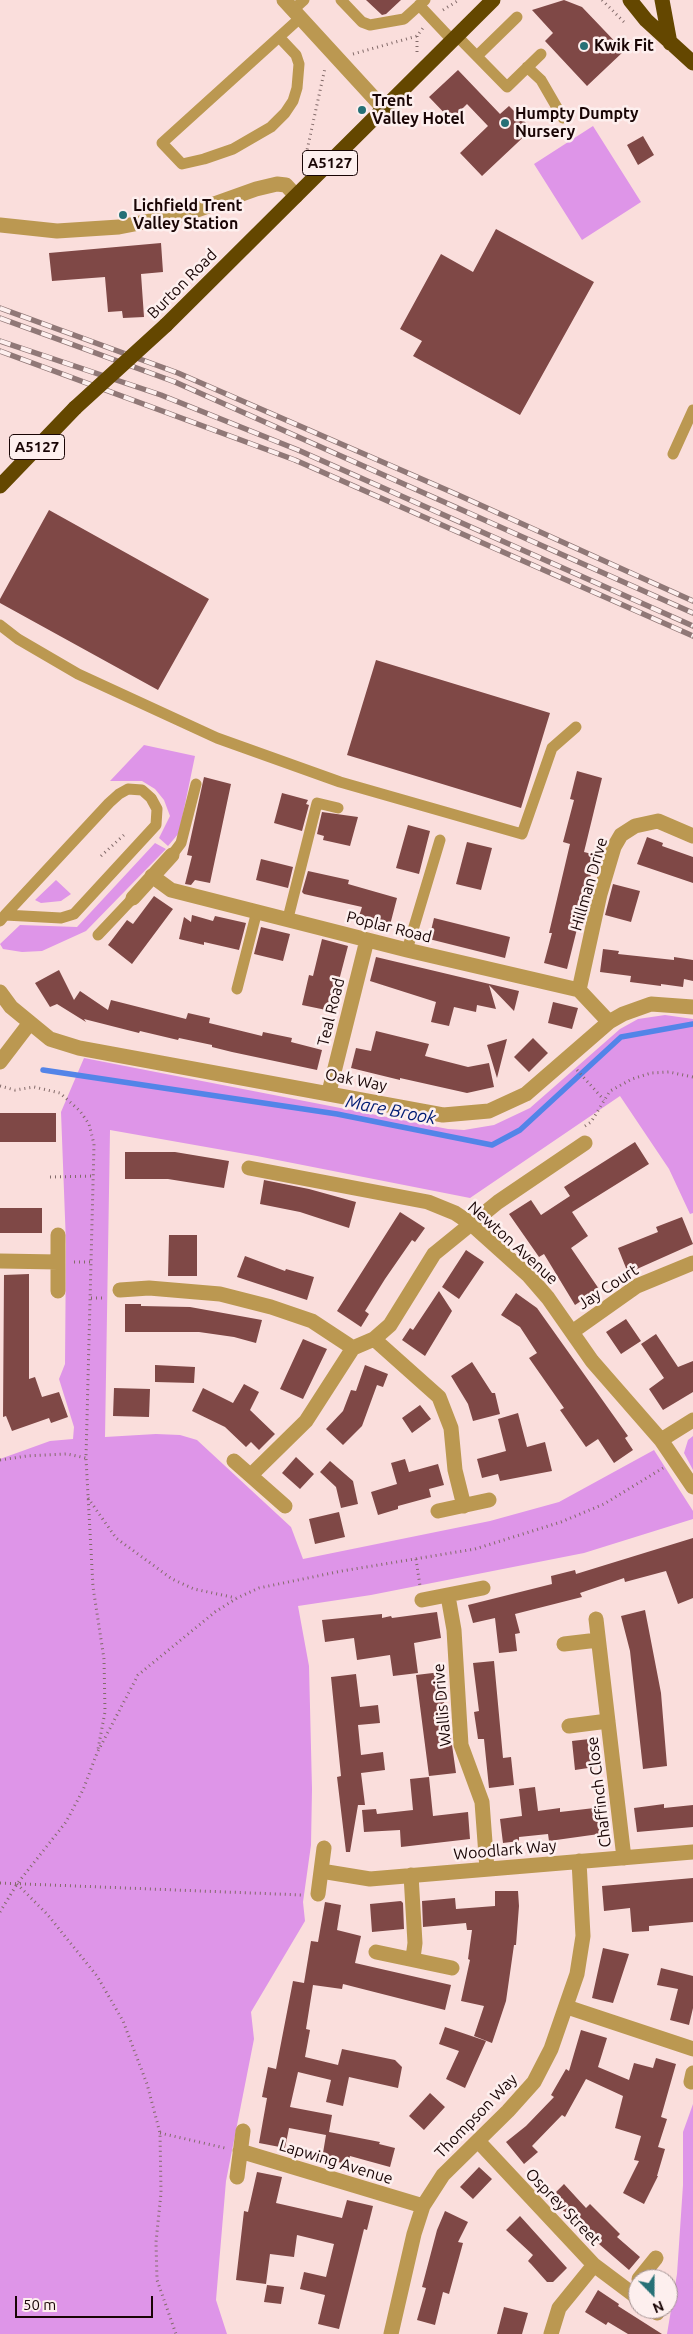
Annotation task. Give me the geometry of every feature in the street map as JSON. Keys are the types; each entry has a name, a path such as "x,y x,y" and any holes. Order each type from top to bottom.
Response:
{"highway":[{"name":"Burton Road","path":"0,486 75,408 166,325 493,0"},
{"path":"630,0 646,20 693,63"},
{"path":"662,0 670,42"}],"street":[{"path":"295,7 337,58 384,109"},
{"path":"0,225 57,231 120,227 186,214 277,184 286,185 296,196"},
{"name":"Hillman Drive","path":"579,990 600,894 614,847 621,835 635,826 658,821 693,836"},
{"path":"133,898 172,855"},
{"name":"Poplar Road","path":"152,876 171,890 288,918 366,940 579,990"},
{"name":"Teal Road","path":"328,1092 366,940"},
{"path":"579,990 609,1022"},
{"name":"Oak Way","path":"0,992 11,1007 29,1024 50,1039 79,1048 328,1092 443,1115 489,1111 526,1094 609,1022 630,1011 651,1004 693,1007"},
{"path":"0,1062 29,1024"},
{"path":"251,1476 306,1421 353,1348 374,1338 390,1325 434,1254 498,1202 584,1143"},
{"name":"Newton Avenue","path":"249,1168 428,1202 455,1213 470,1223 529,1276 548,1298 592,1361 661,1440"},
{"path":"58,1235 58,1291"},
{"path":"0,1261 58,1262"},
{"name":"Jay Court","path":"572,1332 637,1286 693,1263"},
{"path":"120,1290 149,1288 220,1294 271,1306 312,1321 353,1348"},
{"path":"374,1338 440,1397 450,1428 455,1470 464,1506"},
{"path":"693,1420 661,1440 693,1487"},
{"path":"234,1461 285,1506"},
{"path":"438,1511 489,1500"},
{"path":"422,1600 483,1588"},
{"name":"Wallis Drive","path":"448,1596 454,1630 461,1745 482,1802 487,1869"},
{"name":"Chaffinch Close","path":"596,1619 624,1858"},
{"path":"564,1644 598,1640"},
{"name":"Chaffinch Close","path":"569,1726 608,1722"},
{"path":"318,1894 324,1848"},
{"name":"Woodlark Way","path":"321,1871 370,1879 693,1852"},
{"name":"Thompson Way","path":"391,2334 422,2206 443,2175 534,2082 551,2049 578,1974 583,1936 579,1861"},
{"path":"411,1875 416,1943 413,1958"},
{"path":"376,1952 413,1958 452,1968"},
{"path":"567,2008 693,2049"},
{"path":"237,2177 243,2131"},
{"name":"Osprey Street","path":"478,2141 594,2265 628,2283"},
{"name":"Lapwing Avenue","path":"240,2152 422,2206"},
{"name":"Osprey Street","path":"648,2269 656,2258"},
{"path":"551,2334 559,2308 594,2265"}],"lane":[{"path":"341,0 362,22 370,25 404,19 422,2 455,38 477,56 507,87 541,54"},
{"path":"279,37 296,55 299,64 296,88 292,101 285,113 271,127 239,146 204,159 182,164 162,144 279,37 295,7"},
{"path":"477,56 517,17"},
{"path":"527,67 540,80 564,118"},
{"path":"673,454 693,410"},
{"path":"0,625 18,639 78,674 216,738 340,782 522,834 552,748 576,727"},
{"path":"172,855 182,843 196,784"},
{"path":"128,790 142,790 151,798 157,809 156,825 74,914 61,918 2,914 119,794 128,790"},
{"path":"288,918 317,803 338,808"},
{"path":"407,950 440,840"},
{"path":"98,935 133,898"},
{"path":"237,989 257,911"}],"path":[{"path":"303,168 325,67 337,58"},
{"path":"578,1071 604,1100"},
{"path":"583,1128 591,1122 610,1091 651,1073 669,1072 693,1077"},
{"path":"0,1086 14,1090 34,1087 60,1093 69,1100 89,1124 94,1144 86,1458 93,1587 104,1659 105,1712 97,1753"},
{"path":"50,1177 94,1176"},
{"path":"0,1460 27,1456 57,1455 86,1458"},
{"path":"0,1912 17,1884 66,1822 83,1790 97,1753 138,1675 180,1640 237,1598 259,1588 342,1570 475,1549 561,1522 604,1504 650,1476 665,1466 670,1455"},
{"path":"88,1497 116,1538 172,1579 194,1589 237,1598"},
{"path":"416,1559 422,1600"},
{"path":"0,1883 318,1894"},
{"path":"17,1884 47,1914 97,1976 123,2020 147,2084 160,2133 161,2193 156,2242 157,2280 176,2334"},
{"path":"160,2133 240,2152"}],"shaded area":[{"path":"593,126 641,202 582,240 534,164"},
{"path":"144,745 195,756 179,833 168,846 159,838 170,816 164,800 155,789 142,781 110,781"},
{"path":"155,843 166,849 86,931 42,951 22,952 3,949 0,944 20,925 77,927"},
{"path":"56,880 71,894 61,901 41,903 35,900"},
{"path":"665,1015 693,1019 693,1213 690,1214 669,1169 620,1096 470,1198 257,1156 110,1130 105,1437 156,1434 180,1435 197,1440 291,1527 303,1559 490,1521 559,1502 654,1450 693,1511 693,1519 584,1553 371,1595 298,1606 309,1666 312,1789 311,1845 303,1902 305,1921 251,2012 254,2039 226,2181 216,2300 227,2334 0,2334 0,1459 50,1441 73,1439 74,1427 59,1379 65,1364 66,1244 61,1112 84,1058 448,1129 464,1130 494,1125 530,1108 620,1029 638,1019"},
{"path":"693,1436 693,1470 684,1453 688,1440"},
{"path":"693,2104 693,2334 667,2334 670,2319 678,2319 677,2269 683,2185 683,2132"}],"building":[{"path":"366,0 401,0 386,14 382,15"},
{"name":"Kwik Fit","path":"564,0 582,7 624,51 587,86 545,41 553,33 532,10"},
{"name":"Humpty Dumpty Nursery","path":"458,70 500,114 509,106 532,129 482,176 460,153 488,126 467,104 451,120 429,97"},
{"path":"643,136 654,155 638,165 627,145"},
{"path":"496,229 594,282 520,415 413,356 422,341 400,329 441,254 473,272"},
{"path":"161,243 163,272 141,274 144,317 123,318 122,311 108,312 105,277 52,281 49,253"},
{"path":"49,510 209,599 158,690 0,603 0,599"},
{"path":"376,660 550,713 521,808 347,755"},
{"path":"577,771 602,778 584,852 596,855 590,878 595,879 587,910 584,909 577,929 567,969 544,963 552,933 549,933 570,844 563,842 574,800 570,799"},
{"path":"204,777 231,784 210,883 195,880 191,885 185,884 192,856 187,855"},
{"path":"282,793 308,800 306,804 309,805 302,831 274,823"},
{"path":"322,812 358,817 350,846 323,840 324,836 317,834"},
{"path":"408,825 430,831 419,874 396,868"},
{"path":"647,837 663,843 662,846 693,857 693,883 637,864"},
{"path":"467,842 492,848 481,890 456,884"},
{"path":"261,859 293,867 288,888 256,880"},
{"path":"308,871 349,880 348,884 397,898 390,925 359,916 362,907 304,894 302,892"},
{"path":"613,884 640,891 631,922 605,915"},
{"path":"154,896 173,909 132,964 108,945 127,920 133,924"},
{"path":"192,915 213,921 215,916 246,923 239,950 204,942 204,945 179,939 184,917 191,922"},
{"path":"434,918 510,937 505,958 429,939"},
{"path":"261,927 290,934 283,961 254,954"},
{"path":"322,939 348,946 331,1011 302,1005 309,975 313,976"},
{"path":"603,949 619,951 618,954 674,960 674,957 693,960 693,981 684,979 683,987 661,984 661,986 630,982 631,976 600,972"},
{"path":"376,957 519,991 514,1011 489,985 496,1009 477,1005 476,1012 454,1007 449,1026 431,1022 436,1002 370,981"},
{"path":"59,970 74,1000 80,991 108,1010 111,1000 186,1019 188,1013 210,1018 209,1023 262,1036 263,1032 292,1038 291,1042 322,1050 317,1070 232,1052 212,1047 212,1045 179,1038 178,1040 140,1031 139,1033 84,1019 86,1022 57,1004 50,1007 35,983"},
{"path":"553,1002 578,1008 572,1029 548,1023"},
{"path":"376,1031 429,1044 425,1056 468,1067 489,1063 494,1087 467,1093 351,1068 356,1048 371,1051"},
{"path":"533,1038 548,1053 529,1072 514,1057"},
{"path":"507,1039 497,1078 487,1045"},
{"path":"0,1113 56,1113 56,1142 0,1142"},
{"path":"635,1142 649,1164 572,1212 588,1236 571,1248 599,1289 575,1305 544,1254 539,1257 509,1214 531,1200 541,1215 570,1196 564,1187"},
{"path":"125,1152 175,1152 229,1161 224,1188 168,1179 125,1179"},
{"path":"264,1180 309,1189 356,1202 349,1228 300,1212 260,1204"},
{"path":"0,1208 42,1208 42,1233 0,1233"},
{"path":"400,1212 425,1228 415,1242 412,1240 385,1279 365,1311 369,1314 361,1327 337,1311"},
{"path":"682,1217 693,1244 628,1273 618,1248 658,1232 656,1227"},
{"path":"169,1235 197,1235 197,1276 168,1276"},
{"path":"466,1250 484,1262 459,1299 442,1287"},
{"path":"245,1256 285,1271 286,1269 314,1277 307,1300 237,1277"},
{"path":"29,1274 29,1379 35,1377 42,1397 59,1392 68,1417 51,1423 49,1418 12,1431 6,1416 3,1417 4,1275"},
{"path":"439,1291 452,1311 425,1356 402,1340 410,1328 413,1330"},
{"path":"516,1293 537,1308 628,1436 625,1438 633,1450 614,1463 598,1439 586,1447 560,1410 564,1408 529,1358 537,1353 520,1327 501,1315"},
{"path":"125,1304 190,1307 262,1320 256,1343 234,1337 199,1332 125,1332"},
{"path":"626,1319 641,1341 621,1354 606,1332"},
{"path":"656,1334 678,1367 693,1361 693,1392 663,1410 649,1389 664,1378 641,1344"},
{"path":"303,1339 327,1349 303,1399 280,1389"},
{"path":"472,1362 492,1393 495,1393 500,1414 473,1421 468,1404 451,1376"},
{"path":"155,1365 195,1367 194,1383 155,1382"},
{"path":"365,1365 388,1374 383,1387 377,1385 362,1426 343,1445 326,1429 343,1411 351,1390 356,1391"},
{"path":"244,1384 259,1392 250,1410 275,1434 259,1450 251,1442 246,1447 225,1427 192,1411 203,1388 233,1403"},
{"path":"114,1388 150,1389 149,1417 113,1416"},
{"path":"420,1405 431,1419 412,1433 402,1418"},
{"path":"518,1413 527,1447 545,1442 552,1471 500,1481 498,1474 482,1478 477,1459 506,1451 498,1419"},
{"path":"296,1457 314,1474 300,1489 282,1473"},
{"path":"405,1459 409,1472 438,1464 444,1485 429,1489 431,1497 398,1506 398,1509 378,1515 371,1492 397,1484 391,1463"},
{"path":"330,1461 353,1481 358,1504 341,1508 336,1487 320,1472"},
{"path":"339,1512 345,1537 315,1544 309,1519"},
{"path":"693,1538 693,1598 678,1604 666,1571 625,1582 624,1578 580,1593 582,1597 515,1614 520,1633 515,1634 517,1651 499,1653 495,1618 473,1623 468,1605 552,1584 551,1576 575,1570 576,1574"},
{"path":"645,1610 661,1693 667,1766 643,1769 630,1651 621,1616"},
{"path":"437,1612 441,1638 414,1643 418,1673 393,1676 390,1655 357,1660 354,1638 325,1642 322,1620 382,1614 382,1618 391,1616 392,1618"},
{"path":"494,1661 503,1758 511,1757 514,1785 489,1788 484,1739 478,1739 474,1712 479,1711 473,1663"},
{"path":"441,1672 448,1739 451,1738 456,1773 429,1776 416,1675"},
{"path":"356,1674 360,1707 378,1705 380,1723 358,1725 361,1755 383,1752 385,1770 361,1773 365,1805 358,1805 350,1852 346,1852 337,1777 341,1776 331,1677"},
{"path":"598,1738 601,1766 575,1770 572,1741"},
{"path":"429,1777 433,1816 468,1812 470,1839 401,1847 400,1830 364,1832 362,1810 376,1809 377,1814 413,1810 410,1779"},
{"path":"535,1787 538,1811 560,1808 560,1812 603,1807 606,1833 549,1841 548,1834 519,1837 519,1841 503,1843 500,1819 522,1816 519,1789"},
{"path":"664,1804 664,1808 693,1805 693,1827 637,1832 634,1808"},
{"path":"693,1878 693,1922 649,1926 649,1931 632,1932 630,1908 604,1911 602,1886"},
{"path":"495,1891 518,1891 519,1906 516,1945 514,1945 506,2001 492,2043 474,2036 484,2006 461,2001 470,1960 468,1959 472,1930 467,1930 466,1923 423,1927 422,1901 455,1898 456,1909 495,1906"},
{"path":"401,1901 403,1903 404,1929 372,1932 370,1904"},
{"path":"325,1902 341,1905 337,1930 361,1936 355,1963 451,1985 445,2010 343,1984 342,1989 313,1985 306,2029 310,2030 305,2057 338,2065 342,2049 395,2060 402,2067 398,2088 349,2077 343,2106 326,2102 331,2080 298,2072 290,2107 332,2115 329,2132 380,2142 379,2144 395,2148 390,2167 350,2156 348,2164 322,2159 326,2135 289,2128 285,2148 259,2143 267,2098 262,2097 268,2067 276,2069 293,1981 304,1983 311,1941 318,1942"},
{"path":"603,1948 629,1954 613,2003 592,1998"},
{"path":"661,1968 693,1976 693,2008 689,2025 670,2020 678,1989 657,1985"},
{"path":"445,2027 486,2041 465,2088 446,2079 459,2051 439,2044"},
{"path":"581,2030 607,2038 598,2067 629,2080 634,2063 653,2068 656,2058 676,2064 661,2117 667,2119 658,2147 665,2149 658,2176 644,2204 623,2193 639,2161 634,2160 641,2136 615,2128 623,2096 586,2079 565,2117 562,2115 532,2146 538,2152 524,2164 506,2142 526,2126 554,2097 551,2095 566,2069 569,2071"},
{"path":"430,2093 445,2107 424,2130 409,2116"},
{"path":"479,2167 492,2179 473,2199 460,2187"},
{"path":"257,2172 282,2177 276,2203 342,2218 347,2200 373,2206 367,2230 364,2229 339,2329 318,2324 325,2295 300,2289 304,2272 326,2277 334,2244 297,2235 294,2257 270,2254 266,2284 236,2280 244,2211 248,2212"},
{"path":"564,2184 586,2208 590,2204 620,2234 617,2237 640,2257 628,2269 592,2238 590,2240 551,2197"},
{"path":"445,2211 468,2222 458,2242 463,2243 449,2294 443,2292 435,2325 417,2320 426,2288 422,2287 437,2230"},
{"path":"520,2216 567,2268 553,2282 547,2282 528,2261 533,2255 506,2230"},
{"path":"267,2285 284,2287 281,2304 264,2302"},
{"path":"598,2290 628,2312 628,2319 638,2319 662,2334 628,2334 608,2322 606,2325 585,2312"},
{"path":"504,2307 528,2313 522,2334 497,2334"}],"waterway":[{"name":"Mare Brook","path":"43,1070 337,1114 492,1145 520,1130 621,1037 693,1024"}],"railway":[{"path":"0,308 178,373 456,494 693,601"},
{"path":"0,318 175,382 693,613"},
{"path":"0,341 161,395 298,450 693,626"},
{"path":"0,351 295,460 693,636"}],"place":[{"name":"Kwik Fit","path":"584,46"},
{"name":"Trent Valley Hotel","path":"362,110"},
{"name":"Humpty Dumpty Nursery","path":"505,123"},
{"name":"Lichfield Trent Valley Station","path":"123,215"}]}
